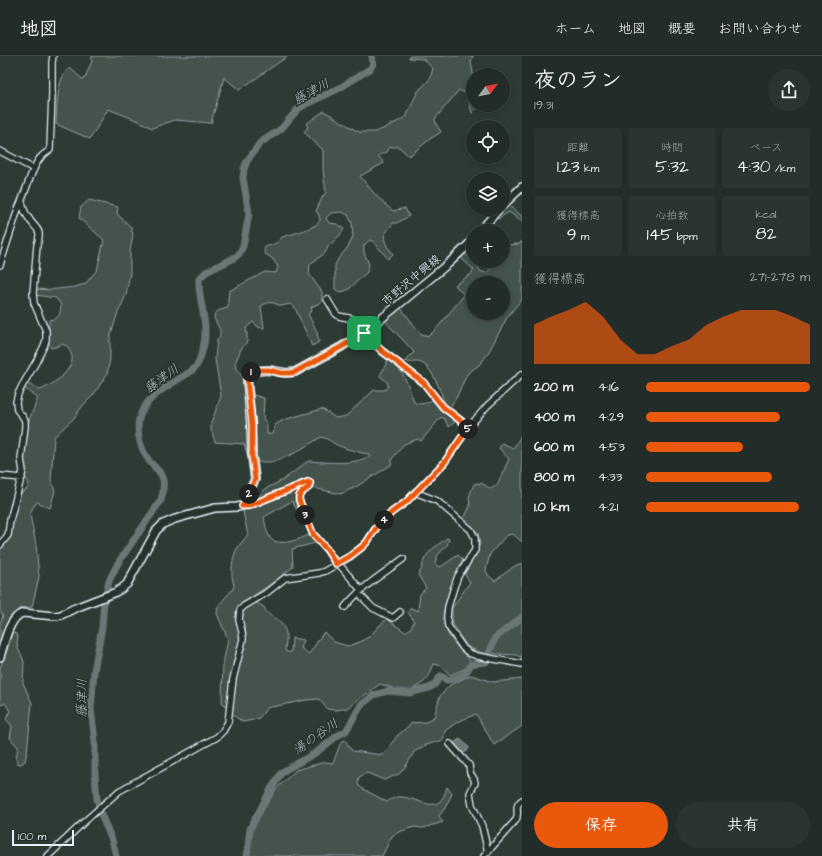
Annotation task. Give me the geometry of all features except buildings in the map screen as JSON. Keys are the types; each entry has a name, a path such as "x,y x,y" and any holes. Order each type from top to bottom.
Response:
{"main road":[{"path":"510,198 522,187"},
{"path":"486,224 493,216"},
{"name":"市野沢中興線","path":"242,506 255,479 252,456 252,425 247,379 249,373 255,370 269,370 281,373 295,372 341,347 364,333 449,263 466,247"},
{"path":"0,657 9,631 18,614 23,612 55,616 61,615 114,593 127,584 156,530 163,524 175,519 215,508 238,508 242,506"}],"street":[{"path":"0,265 18,209 34,170 41,156 50,150 53,56"},
{"path":"0,151 34,170"},
{"path":"0,545 8,535 10,520 23,470 21,459 25,421 24,417 17,410 16,402 20,390 44,346 47,335 34,303 33,293 38,245 40,239 37,227 28,219 22,202"},
{"path":"326,299 336,314 353,319 364,333 382,351 423,382 443,407 469,427"},
{"path":"48,856 119,791 217,737 223,731 228,722 234,679 243,639 239,620 240,610 266,593 285,578 319,573 337,564 362,547 376,528 392,512 406,502 444,463 469,427 487,406 522,374"},
{"path":"0,476 22,478"},
{"path":"242,506 248,506 304,483 310,483 309,487 300,494 299,500 313,534 373,608 393,618 400,612"},
{"path":"415,492 437,502 471,530 476,538 474,550 458,576 454,587 448,607 448,626 463,648 469,653 483,658 522,664"},
{"path":"345,607 359,591 403,559"},
{"path":"450,744 469,765 470,773 474,779 475,783 470,793 472,805 482,826 486,854"},
{"path":"486,854 516,820 518,816 518,802 522,800"}],"shaded area":[{"path":"92,56 288,56 239,90 224,77 211,123 175,120 152,128 139,121 108,109 90,139 56,124 58,94 65,72 70,68 82,79 85,78 92,61"},
{"path":"410,56 473,56 471,62 472,68 466,68 466,94 459,90 435,119 441,132 409,156 399,147 390,147 387,152 379,155 384,163 360,176 375,195 388,207 393,211 405,208 409,216 397,223 393,223 385,234 384,237 387,246 393,254 388,259 374,242 370,240 364,245 364,253 369,264 367,272 349,289 339,292 335,289 335,265 348,247 353,237 352,223 348,215 342,212 331,213 326,218 329,223 337,224 344,229 328,247 325,253 310,264 309,274 322,292 322,302 311,307 312,311 308,314 317,332 319,342 312,346 295,308 290,304 281,306 273,303 267,303 261,306 264,328 258,327 253,322 246,328 247,342 241,349 235,363 236,369 244,378 245,393 264,398 263,419 267,423 267,434 273,434 275,425 283,420 322,409 336,418 346,416 374,390 385,390 388,386 387,382 380,376 388,360 402,373 414,402 421,404 433,400 446,413 457,420 449,427 445,419 441,417 421,441 418,439 404,444 392,459 391,465 354,488 341,494 318,489 310,480 304,482 305,487 295,497 305,518 304,520 292,501 264,517 265,524 269,536 276,542 293,541 308,535 315,543 292,549 293,567 253,596 255,602 264,607 267,613 278,620 284,627 286,636 285,651 290,653 292,638 304,640 301,648 309,654 324,632 334,642 348,646 360,642 370,636 387,619 405,632 411,628 414,621 408,612 411,608 418,611 420,594 426,588 418,575 424,560 431,550 447,538 449,539 447,545 437,556 435,563 438,567 442,566 458,555 463,560 447,598 443,619 445,627 456,646 471,661 467,668 450,675 442,666 434,664 429,676 424,682 410,691 395,689 380,684 347,708 337,710 327,709 319,699 306,700 267,708 258,719 243,722 233,715 222,702 223,664 228,639 217,614 218,606 233,589 234,585 232,571 234,555 248,534 243,511 250,508 265,489 283,480 308,461 348,462 370,456 369,454 342,447 321,437 293,454 272,462 257,462 255,457 248,457 244,444 215,442 211,429 211,423 221,396 215,359 217,340 220,336 220,330 214,318 215,313 228,308 229,291 265,272 276,273 278,267 273,259 264,253 265,247 277,243 282,237 297,233 319,223 319,215 316,211 326,193 323,170 323,150 304,132 308,127 306,124 324,111 357,131 374,132 406,117 418,91 430,79 433,68 423,59 409,58"},
{"path":"89,200 118,207 117,214 131,227 133,235 130,251 130,273 126,295 117,315 110,338 110,359 107,374 94,394 74,418 54,437 51,480 55,491 50,508 37,502 30,515 36,544 39,577 32,607 20,608 13,615 2,643 0,642 0,623 3,616 0,611 0,549 11,536 12,522 21,493 28,488 29,483 24,476 23,458 29,420 38,398 24,388 26,383 40,390 49,385 68,370 72,360 67,346 62,344 51,348 49,344 49,320 59,316 61,305 56,298 35,295 35,291 37,289 48,290 75,287 85,284 97,270 104,240 79,218 81,207"},
{"path":"510,207 522,216 522,222 510,213"},
{"path":"522,241 522,299 510,314 510,276 468,276 474,270 472,268 478,268 480,271 486,273 492,268 510,268 510,245 519,244"},
{"path":"466,255 466,263 461,258"},
{"path":"466,277 466,320 506,320 487,355 479,365 467,374 456,398 450,407 444,401 435,379 426,366 420,362 405,361 414,352 384,320 400,307 421,334 429,336 464,295 455,285"},
{"path":"522,433 522,542 513,534 504,538 490,554 486,570 488,575 495,581 513,567 522,563 522,658 516,655 482,653 468,647 452,622 452,608 470,582 465,574 480,544 478,533 464,519 470,506 469,497 474,484 481,483 491,489 497,485 509,459 499,448 502,443 513,448"},
{"path":"13,633 17,634 18,649 24,662 23,683 32,703 27,752 25,761 21,764 17,763 16,758 18,747 10,738 12,726 6,719 10,711 5,703 0,704 0,668"},
{"path":"471,675 493,682 522,679 522,726 494,745 476,714 457,722 445,731 443,740 426,745 414,752 406,766 399,774 384,780 367,773 359,777 358,785 387,802 399,797 434,804 439,802 444,796 447,787 452,794 439,816 443,822 423,828 414,827 399,832 392,836 382,856 248,856 252,829 276,789 296,770 325,762 333,763 341,742 345,740 352,751 383,755 397,736 412,723 426,722 434,717 440,696 450,685"},
{"path":"460,739 469,748 462,754 454,745 455,742"}],"waterway":[{"name":"藤津川","path":"116,856 112,840 102,817 97,799 95,776 95,741 91,709 94,671 102,627 104,602 109,581 118,563 161,500 163,491 162,476 150,462 142,447 138,430 139,419 145,405 150,399 192,370 199,361 205,334 199,279 206,272 234,258 239,254 243,246 249,214 243,178 247,161 260,143 281,129 298,109 338,89 370,69 373,64 372,56"},
{"name":"湯の谷川","path":"247,856 250,829 271,789 282,772 317,752 337,736 346,731 361,705 374,695 388,691 410,693 429,688 434,685 441,676 449,680 465,673 471,664 486,662 495,638 522,617"}],"route":[{"path":"364,333 382,351 423,382 443,407 469,427 444,463 406,502 392,512 376,528 362,547 336,564 327,550 313,534 299,500 300,494 310,486 310,483 304,483 248,506 242,506 255,481 252,456 252,425 247,379 249,373 255,370 273,370 281,373 295,372 364,333"}]}
